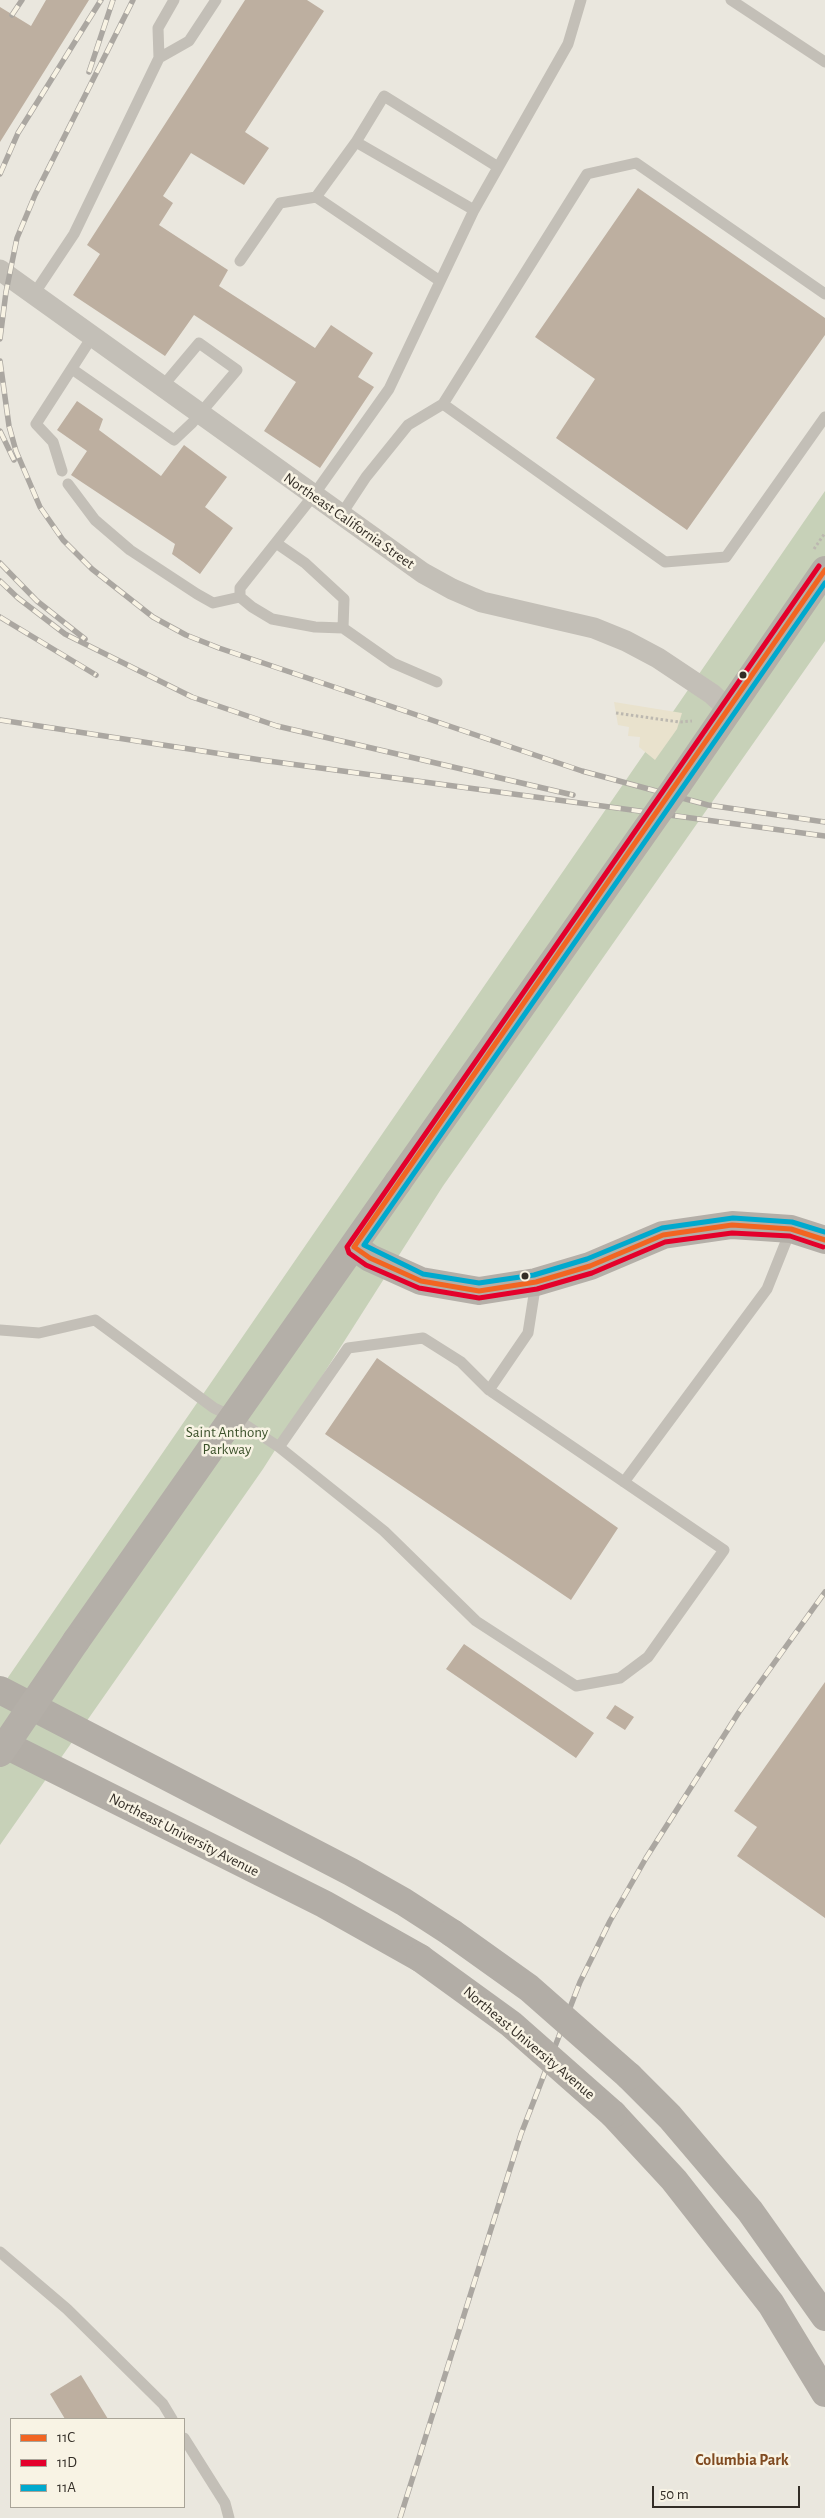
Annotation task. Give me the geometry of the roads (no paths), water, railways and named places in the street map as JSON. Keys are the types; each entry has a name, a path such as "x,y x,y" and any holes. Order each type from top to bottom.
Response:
{"main road":[{"path":"0,1690 351,1872 404,1902 452,1933 529,1988 629,2076 690,2139 750,2211 825,2317"},
{"name":"Northeast University Avenue","path":"0,1742 349,1917 420,1958 511,2024 612,2114 674,2180 771,2304 822,2391"}],"street":[{"name":"Northeast California Street","path":"0,270 162,388 423,573 452,589 482,602 602,631 658,658 712,694 728,709"},
{"path":"0,1753 76,1641 235,1418 398,1182 678,784 825,570"},
{"path":"354,1247 370,1258 422,1281 479,1291 536,1282 590,1266 663,1235 732,1225 791,1229 825,1240"}],"lane":[{"path":"34,294 74,234 159,58 158,28 174,0"},
{"path":"159,58 189,41 216,0"},
{"path":"437,682 393,663 344,628 315,627 272,619 252,608 240,597 240,588 313,496 388,389 474,210 568,44 581,0"},
{"path":"731,0 825,62"},
{"path":"316,197 356,142 384,96 498,167"},
{"path":"356,142 474,210"},
{"path":"341,515 366,477 408,425 443,404 587,174 636,162 825,294"},
{"path":"240,261 280,203 316,197 440,281"},
{"path":"62,471 53,442 36,424 92,337"},
{"path":"72,369 174,440 200,414 236,370 199,343 162,388"},
{"path":"443,404 665,562 726,557 825,417"},
{"path":"68,484 95,520 130,550 213,603 240,597"},
{"path":"276,543 305,563 344,599 344,628"},
{"path":"624,1482 767,1289 791,1229"},
{"path":"489,1390 528,1333 536,1282"},
{"path":"0,1330 39,1333 95,1320 214,1408 235,1418 278,1447 384,1531 476,1621 576,1686 620,1678 648,1658 724,1550 489,1390 460,1362 423,1338 348,1348 278,1447"},
{"path":"0,2252 67,2309 163,2404 171,2418"},
{"path":"185,2440 225,2503 229,2518"}],"railway":[{"path":"12,15 22,0"},
{"path":"0,174 18,133 101,0"},
{"path":"89,72 113,0"},
{"path":"0,339 6,292 17,238 35,195 133,0"},
{"path":"0,361 9,426 16,451 40,507 63,540 92,569 153,617 186,635 219,648 582,771 708,805 825,822"},
{"path":"0,431 14,460"},
{"path":"0,563 37,601 85,639"},
{"path":"0,581 18,598 65,634 192,697 277,726 573,795"},
{"path":"0,617 96,675"},
{"path":"0,720 261,760 825,836"},
{"path":"400,2518 521,2134 580,1982 610,1921 646,1858 739,1712 825,1592"}],"district":[{"name":"Columbia Park","path":"742,2460"}],"park label":[{"name":"Saint Anthony Parkway","path":"227,1440"}]}
